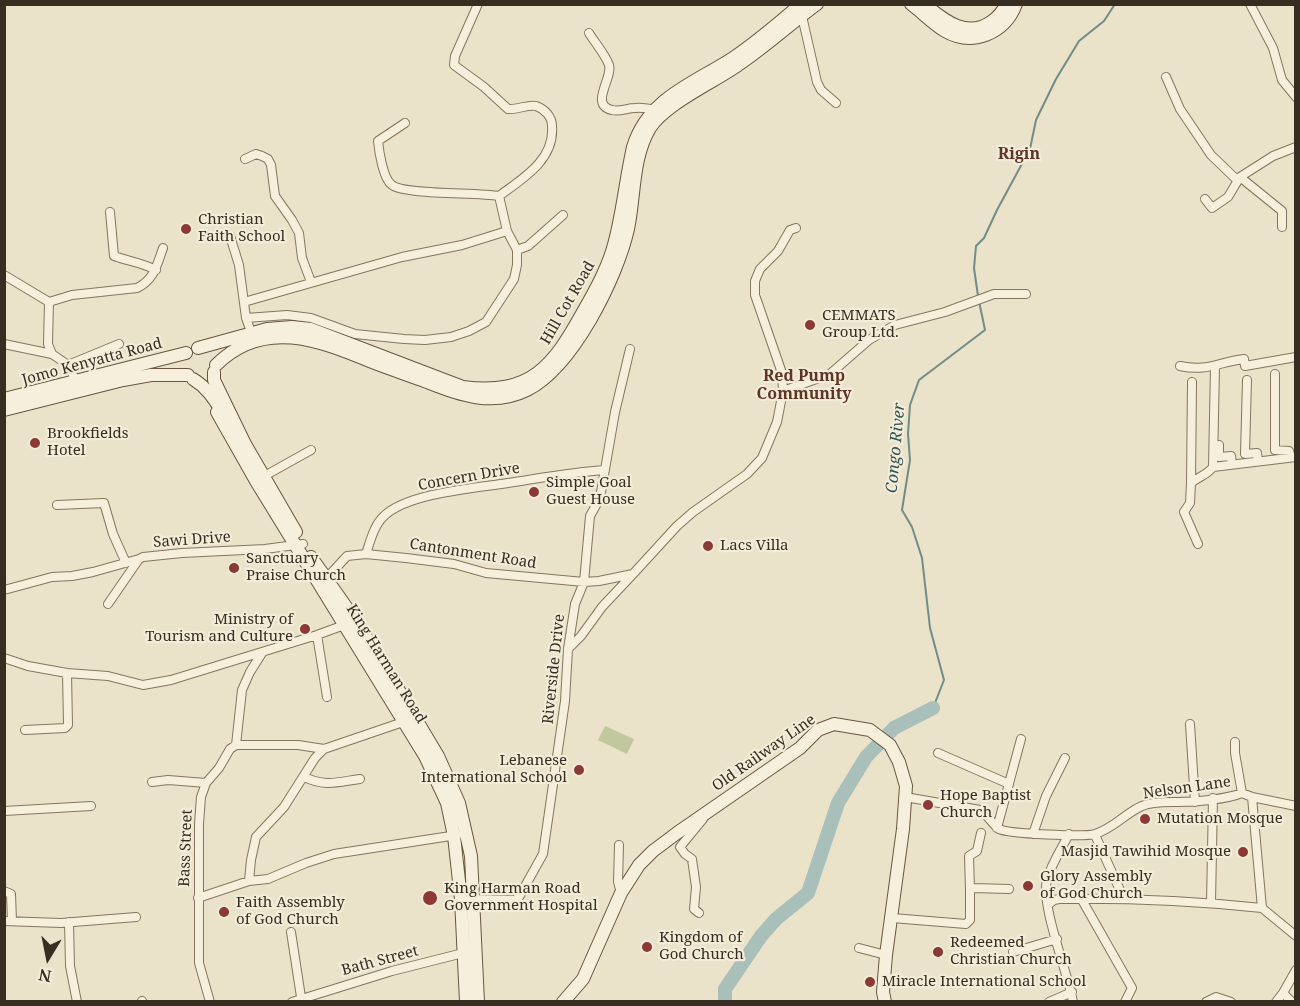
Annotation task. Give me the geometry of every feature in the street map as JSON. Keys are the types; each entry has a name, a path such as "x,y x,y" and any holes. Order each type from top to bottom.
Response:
{"main road":[{"name":"Hill Cot Road","path":"192,350 251,332 292,327 311,329 464,387 484,390 505,388 537,374 553,359 578,321 600,281 615,244 635,141 647,117 668,97 746,49 802,10 817,4"},
{"path":"911,4 945,31 970,38 980,37 1001,27 1008,20 1016,4"},
{"path":"925,4 955,26 973,29 994,21 1006,4"},
{"name":"Hill Cot Road","path":"215,369 225,356 254,342 271,337 291,336 314,340 459,395 482,399 501,398 525,391 542,381 570,351 606,290 628,229 638,160 651,126 673,106 738,66 802,10"},
{"path":"192,350 210,351 214,356 215,369 207,378 190,377 184,363 192,350"},
{"name":"Jomo Kenyatta Road","path":"4,399 192,350"},
{"name":"King Harman Road","path":"215,369 217,386 259,479"},
{"name":"Jomo Kenyatta Road","path":"4,410 151,375 190,377"},
{"name":"King Harman Road","path":"190,377 213,397 220,410 217,412 449,779 459,803 460,834 471,856 467,899 470,952 478,1002"},
{"name":"Old Railway Line","path":"563,1002 583,979 621,893 639,865 653,851 710,809 800,748 818,730 834,724 861,728 878,735 890,745 906,786 903,829 883,985 885,1002"},
{"name":"King Harman Road","path":"466,1002 470,952"}],"street":[{"path":"405,123 378,141 379,153 388,180 392,185 408,189 499,196 544,159 552,140 549,114 533,105 508,109 454,65 455,56 478,4"},
{"path":"1250,4 1273,48 1282,80 1296,97"},
{"path":"802,10 817,82 820,90 836,103"},
{"path":"589,33 609,65 609,73 601,97 603,105 608,110 616,111 633,108 654,109"},
{"path":"1166,77 1180,109 1211,155 1238,179 1282,211 1282,227"},
{"path":"1205,199 1212,208 1228,197 1238,179 1273,156 1296,147"},
{"path":"244,159 256,154 262,156 271,165 276,196 299,233 302,258 311,282"},
{"path":"246,318 286,315 311,318 356,334 425,340 451,338 469,331 486,322 514,279 517,250 507,231 499,196"},
{"path":"110,212 114,256 129,262 145,264 156,270"},
{"path":"517,250 528,246 563,215"},
{"path":"568,649 581,636 602,607 660,546 663,540 693,512 756,466 765,451 775,428 783,391 782,373 758,305 755,287 760,269 778,251 790,231 796,228"},
{"path":"244,302 402,257 462,245 507,231"},
{"path":"230,236 239,265 246,318 251,332"},
{"path":"4,275 49,302 72,295 137,288 146,284 156,270 163,248"},
{"path":"783,391 830,375 869,340 895,325 945,312 994,294 1026,294"},
{"path":"49,302 48,344 52,354 68,365 76,381"},
{"name":"Jomo Kenyatta Road","path":"4,344 52,354"},
{"path":"68,365 119,344"},
{"name":"Riverside Drive","path":"467,899 515,900 519,897 543,854 566,701 568,649 575,604 584,582 590,516 600,498 615,412 630,349"},
{"path":"1180,366 1197,370 1215,367 1227,361 1244,359 1245,366 1296,357"},
{"path":"1213,467 1215,367"},
{"path":"1191,483 1206,475 1213,467 1293,457 1289,451 1275,450 1275,374"},
{"path":"1247,380 1245,454 1257,453 1258,461"},
{"path":"1192,382 1190,503 1184,512 1198,544"},
{"path":"1220,382 1219,457 1231,456 1232,464"},
{"path":"259,479 311,450"},
{"name":"Concern Drive","path":"366,554 383,517 413,501 444,493 575,472 605,470"},
{"path":"57,505 104,502 113,534 126,563"},
{"name":"Sawi Drive","path":"108,604 139,559 149,556 265,549 299,544"},
{"name":"Cantonment Road","path":"323,582 347,556 366,554 454,564 486,573 584,582 633,574"},
{"path":"4,590 52,577 72,576 139,559"},
{"path":"4,658 28,666 67,673 108,676 143,685 163,682 262,653 350,623"},
{"path":"317,635 327,697"},
{"path":"262,653 242,690 236,745 298,745 324,749"},
{"path":"25,730 65,728 68,725 67,673"},
{"path":"249,881 256,837 284,807 315,758 324,749 410,720"},
{"path":"1190,724 1195,802"},
{"path":"997,828 1021,739"},
{"path":"1235,742 1242,793"},
{"name":"Bass Street","path":"210,1002 199,963 201,797 206,783 219,768 230,749 236,745"},
{"path":"938,753 1010,784"},
{"path":"1033,834 1046,796 1065,758"},
{"path":"304,777 315,782 331,784 360,780"},
{"path":"152,782 177,780 206,783"},
{"name":"Nelson Lane","path":"1095,835 1143,806 1195,802 1242,793 1296,806"},
{"path":"905,797 980,810 988,815 997,828 1013,832 1095,835 1124,899"},
{"name":"Nelson Lane","path":"1252,797 1262,908"},
{"path":"1211,903 1213,798"},
{"path":"4,811 91,806"},
{"path":"699,913 694,909 696,887 692,859 680,847 710,809"},
{"path":"892,918 966,924 970,920 969,856 978,851 981,833"},
{"path":"198,898 249,881 268,879 334,854 460,834"},
{"path":"1049,1002 1072,997 1046,893 1047,879 1069,834"},
{"path":"619,845 618,882 621,893"},
{"path":"970,890 973,888 1009,889"},
{"path":"4,891 11,894 8,921 37,923 136,917"},
{"path":"1048,905 1059,899 1124,899 1262,908 1296,936"},
{"path":"1082,900 1132,988 1125,1002"},
{"path":"69,922 70,966 77,1002"},
{"path":"291,932 301,997"},
{"path":"1013,952 1057,939"},
{"path":"859,948 886,955"},
{"name":"Bath Street","path":"292,1002 301,997 470,952"},
{"path":"1276,1002 1296,970"},
{"path":"1283,993 1292,1002"},
{"path":"1206,1002 1216,997 1231,1002"}],"green space":[{"path":"605,726 634,739 627,754 598,740"}],"waterway":[{"name":"Congo River","path":"978,296 974,268 976,246 984,238 1030,149 1036,120 1056,79 1079,41 1104,21 1115,4"},
{"name":"Congo River","path":"933,708 944,680 930,628 922,558 912,527 902,510 910,460 908,434 910,405 919,380 985,330 979,301"},
{"path":"725,1002 725,989 761,936 776,919 808,893 838,803 866,757 894,728 933,708"}],"place":[{"name":"Christian Faith School","path":"186,229"},
{"name":"CEMMATS Group Ltd.","path":"810,325"},
{"name":"Brookfields Hotel","path":"35,443"},
{"name":"Simple Goal Guest House","path":"534,492"},
{"name":"Lacs Villa","path":"708,546"},
{"name":"Sanctuary Praise Church","path":"234,568"},
{"name":"Ministry of Tourism and Culture","path":"305,629"},
{"name":"Lebanese International School","path":"579,770"},
{"name":"Hope Baptist Church","path":"928,805"},
{"name":"Mutation Mosque","path":"1145,819"},
{"name":"Masjid Tawihid Mosque","path":"1243,852"},
{"name":"Glory Assembly of God Church","path":"1028,886"},
{"name":"King Harman Road Government Hospital","path":"430,898"},
{"name":"Faith Assembly of God Church","path":"224,912"},
{"name":"Kingdom of God Church","path":"647,947"},
{"name":"Redeemed Christian Church","path":"938,952"},
{"name":"Miracle International School","path":"870,982"}],"district":[{"name":"Rigin","path":"1019,154"},
{"name":"Red Pump Community","path":"804,385"}]}
